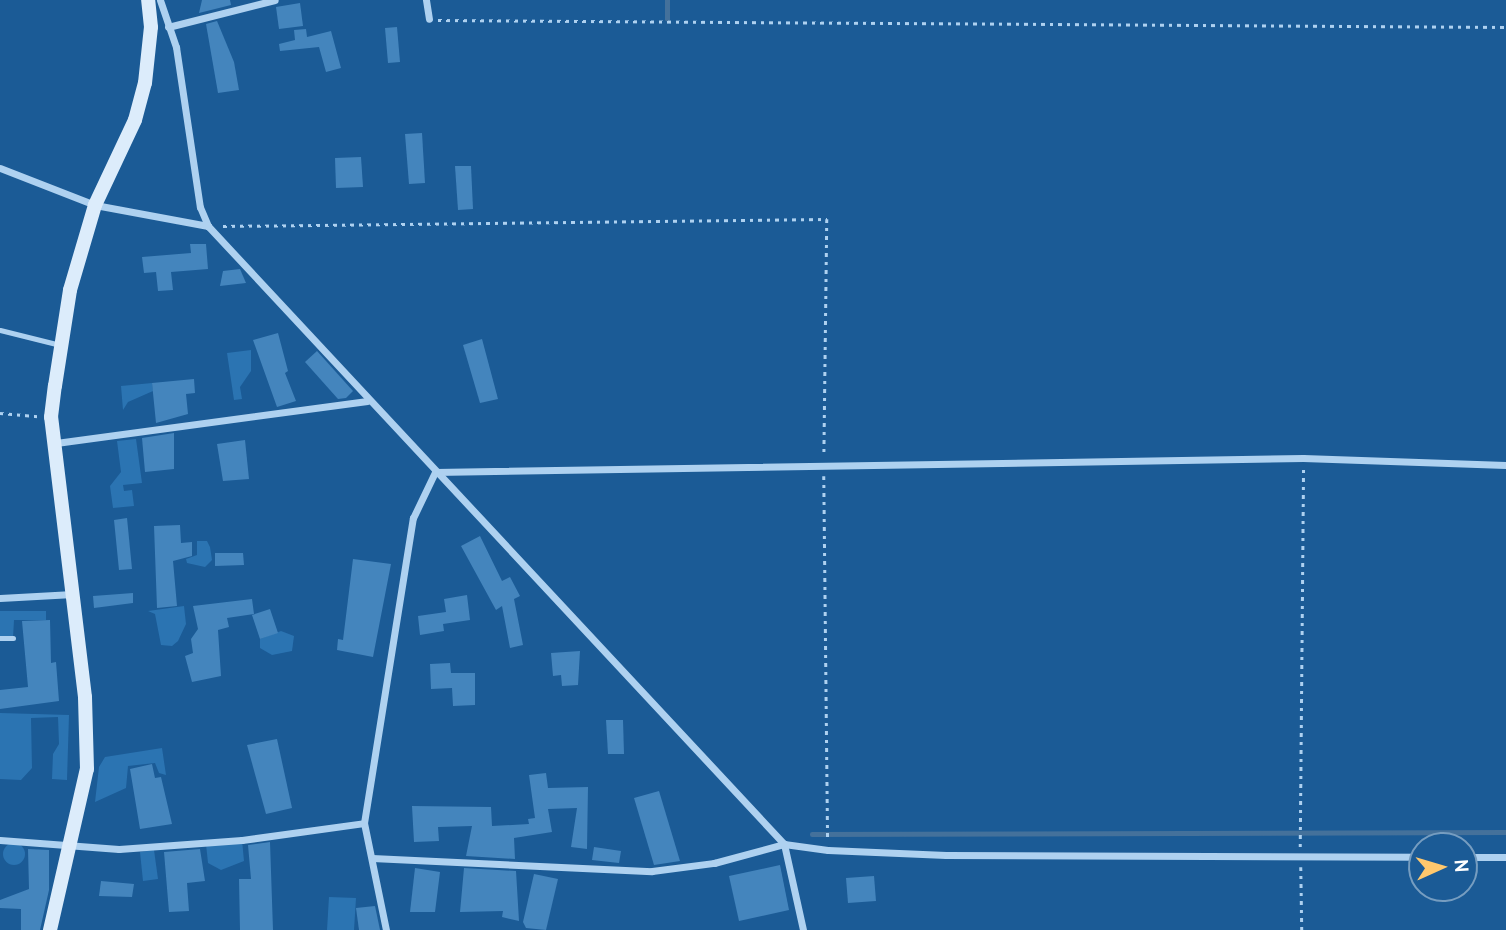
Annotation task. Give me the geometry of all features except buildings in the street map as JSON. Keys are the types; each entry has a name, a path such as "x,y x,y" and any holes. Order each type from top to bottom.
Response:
{"street":[{"path":"50,930 87,769 85,697 51,417 70,290 94,205 135,120 145,83 151,27 148,0"},
{"path":"160,0 176,47 200,207 208,226 367,401 784,844 803,930"},
{"path":"167,27 275,0"},
{"path":"426,0 429,19"},
{"path":"0,168 94,205 208,226"},
{"path":"56,443 367,401"},
{"path":"435,472 1303,458 1506,466"},
{"path":"386,930 363,823 413,518 435,472"},
{"path":"0,598 73,594"},
{"path":"0,840 119,849 242,841 363,823"},
{"path":"372,858 664,870 784,844 828,850 1408,857"},
{"path":"1478,857 1506,857"}],"lane":[{"path":"0,330 60,345"},
{"path":"0,638 13,638"}],"path":[{"path":"429,19 1506,27"},
{"path":"208,226 827,219 824,464 828,850"},
{"path":"0,413 51,417"},
{"path":"1302,930 1300,856 1303,458"}],"shaded area":[{"path":"251,350 251,371 240,387 242,399 234,400 227,353"},
{"path":"152,383 153,391 128,402 123,410 121,386"},
{"path":"136,439 142,483 123,485 124,491 132,490 134,506 113,508 110,486 121,472 117,441"},
{"path":"197,541 207,541 210,547 212,560 205,567 187,563 186,559 197,555"},
{"path":"184,606 186,624 178,641 172,646 161,645 155,614 148,611"},
{"path":"0,611 46,611 46,620 14,620 13,638 0,638"},
{"path":"281,631 294,636 292,651 272,655 260,648 260,639"},
{"path":"0,713 69,715 67,780 52,779 53,754 59,744 58,717 31,718 32,768 21,780 0,779"},
{"path":"162,748 166,775 159,773 155,763 128,766 126,788 95,802 99,767 105,757"},
{"path":"242,840 244,861 221,870 208,863 206,844"},
{"path":"14,843 22,846 25,854 22,862 14,865 6,862 3,854 6,846"},
{"path":"154,850 158,879 143,881 140,852"},
{"path":"329,897 356,898 354,930 327,930"}],"waterway":[{"path":"667,0 667,19"},
{"path":"812,834 1506,832"}]}
